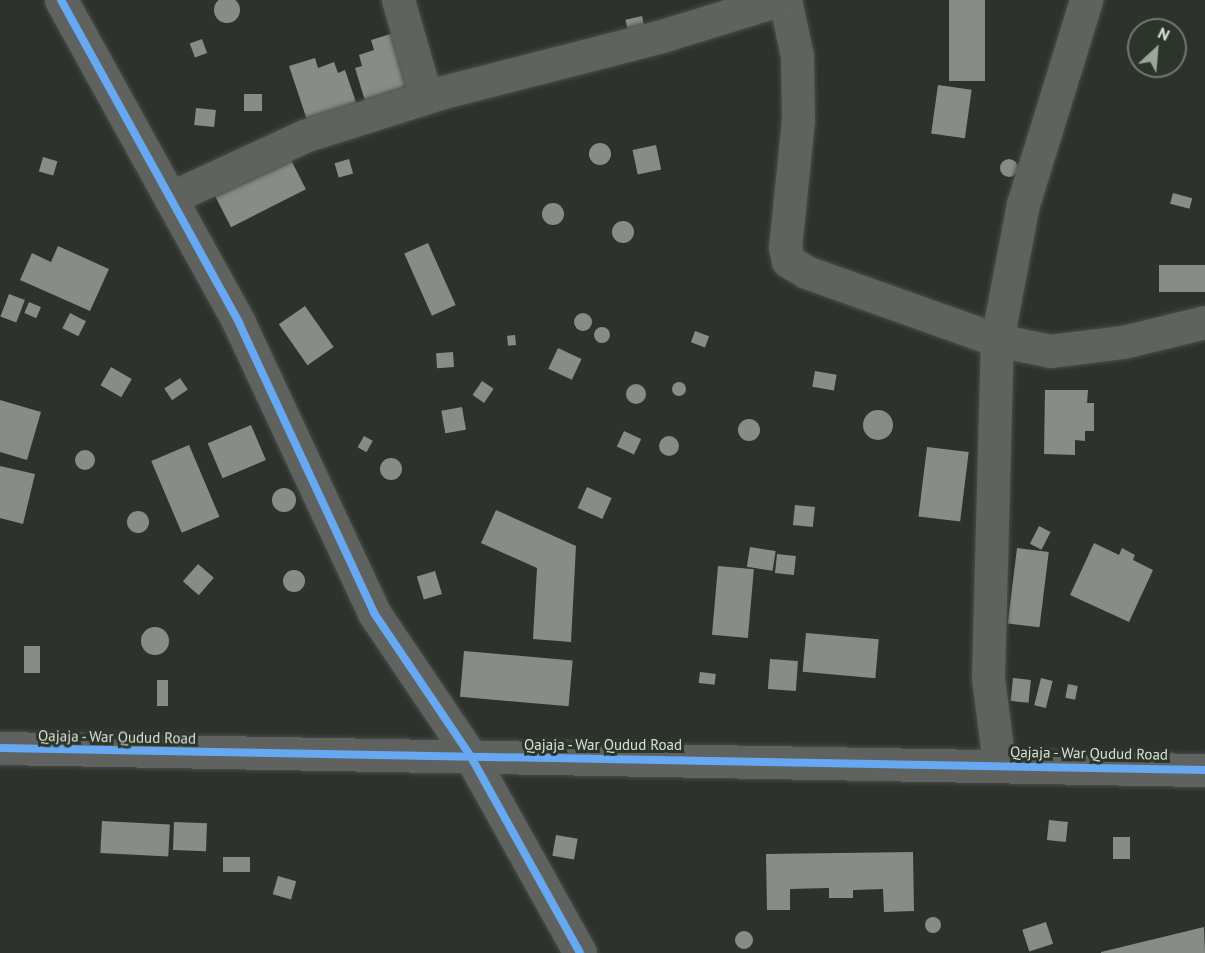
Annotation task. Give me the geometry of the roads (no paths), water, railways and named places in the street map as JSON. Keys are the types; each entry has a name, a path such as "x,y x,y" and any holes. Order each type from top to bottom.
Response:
{"street":[{"path":"61,0 239,323 374,614 471,757 580,953"},
{"path":"398,0 426,97"},
{"path":"170,198 304,136 426,97 662,36 779,0"},
{"path":"785,0 797,56 798,120 785,247 788,261 806,273 997,340 1050,351 1123,342 1205,322"},
{"path":"999,764 988,678 997,340 1023,204 1086,0"},
{"name":"Qajaja - War Qudud Road","path":"0,748 999,764 1205,770"}]}
